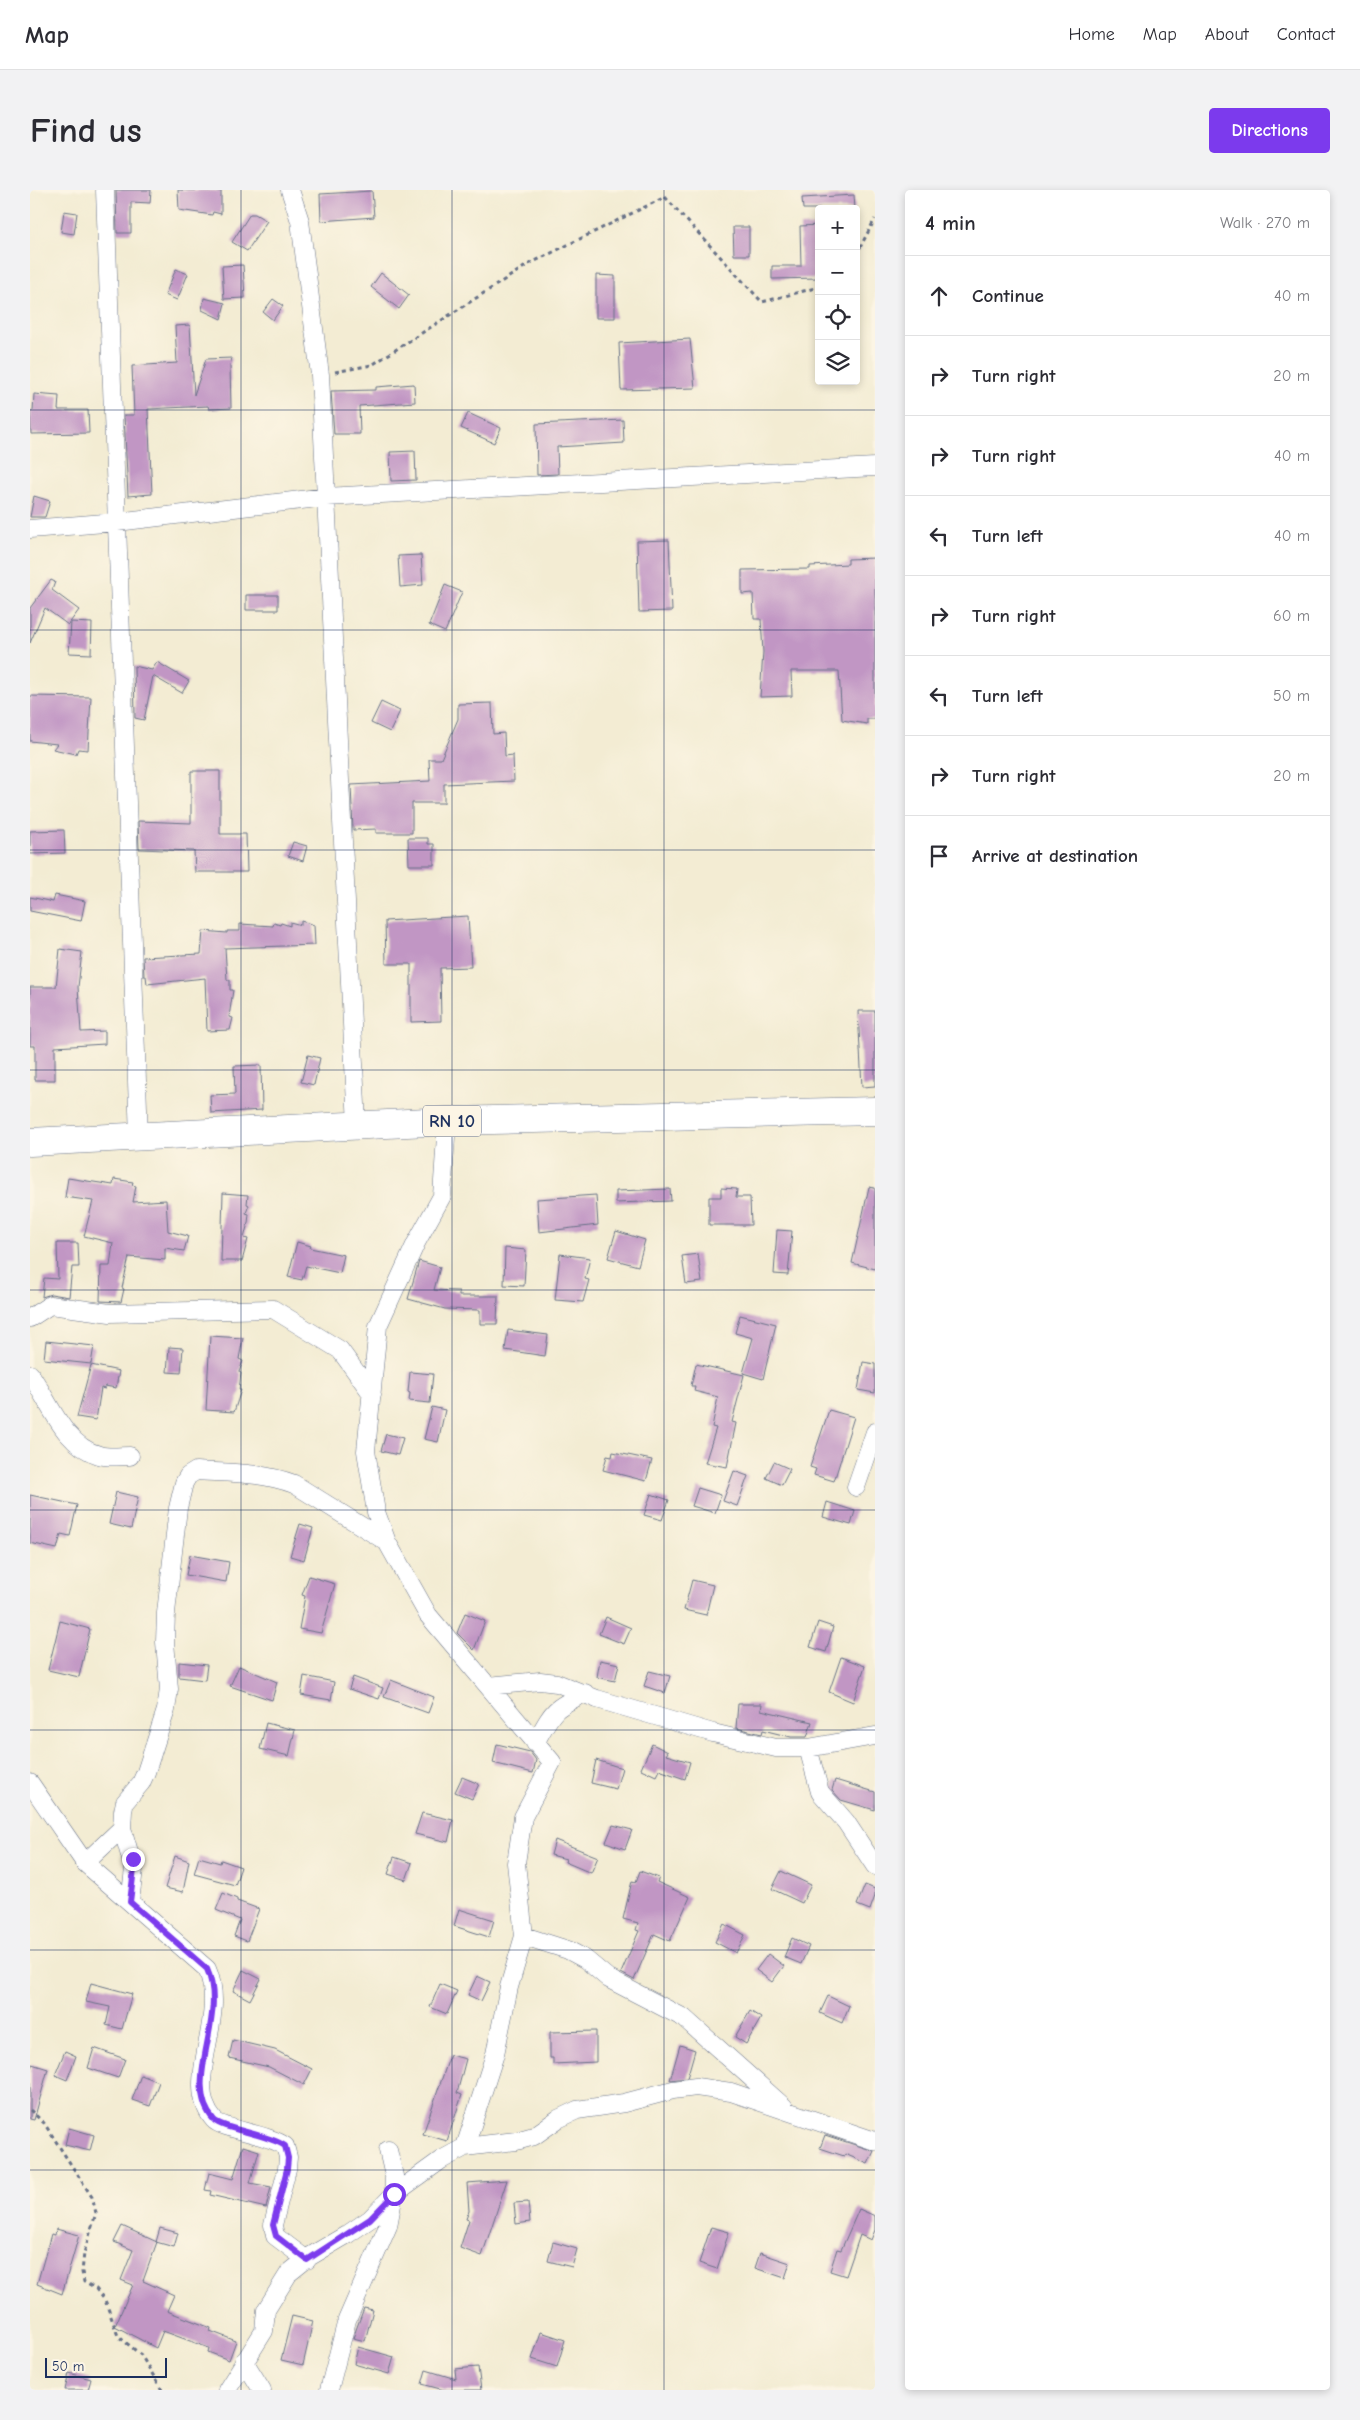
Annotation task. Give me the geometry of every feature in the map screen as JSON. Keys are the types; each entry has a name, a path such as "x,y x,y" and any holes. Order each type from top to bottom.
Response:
{"main road":[{"name":"RN 10","path":"30,1142 357,1125 875,1111"}],"street":[{"path":"105,190 139,1137"},
{"path":"290,190 300,221 320,375 357,1125"},
{"path":"30,529 117,522 326,497 875,467"},
{"path":"447,1122 442,1196 416,1243 378,1326 366,1451 376,1512 387,1542 428,1615 552,1762 523,1816 516,1863 524,1936 509,1987 496,2054 465,2147"},
{"path":"30,1318 50,1305 110,1313 273,1309 340,1350 372,1394"},
{"path":"30,1374 70,1437 83,1449 101,1456 130,1456"},
{"path":"856,1487 875,1432"},
{"path":"130,1902 134,1869 122,1828 124,1802 140,1783 146,1772 166,1710 169,1689 165,1642 166,1612 178,1508 184,1483 188,1476 196,1471 255,1474 280,1479 294,1484 387,1542"},
{"path":"488,1686 540,1681 557,1683 713,1733 776,1748 808,1748 875,1736"},
{"path":"535,1743 551,1714 558,1706 585,1693"},
{"path":"808,1748 820,1792 846,1822 875,1866"},
{"path":"30,1783 85,1863 207,1969 212,1979 214,2014 200,2090 214,2121 224,2126 266,2136 285,2146 288,2158 287,2169 273,2225 276,2236 307,2260"},
{"path":"85,1863 122,1828"},
{"path":"524,1936 576,1955 608,1979 684,2018 789,2112"},
{"path":"227,2390 264,2331 266,2310 289,2273 370,2219 394,2194 441,2160 465,2147 516,2142 534,2136 558,2119 577,2110 624,2103 673,2090 696,2088 731,2092 875,2141"},
{"path":"329,2390 347,2320 388,2226 394,2194 394,2176 388,2150"},
{"path":"244,2361 262,2390"}],"path":[{"path":"320,375 372,365 529,264 665,197 762,302 815,288"},
{"path":"859,250 875,219"},
{"path":"30,2110 44,2123 92,2197 96,2213 84,2253 82,2272 84,2282 96,2290 105,2300 118,2336 141,2355 162,2390"}],"building":[{"path":"116,190 151,190 150,203 131,202 131,233 117,233"},
{"path":"178,190 221,191 221,214 213,212 212,215 179,210"},
{"path":"372,191 374,217 321,221 320,194"},
{"path":"854,195 855,205 815,205 815,209 803,209 802,198"},
{"path":"64,211 77,213 74,234 61,232"},
{"path":"250,214 255,214 267,221 247,251 232,242"},
{"path":"815,225 815,278 772,279 772,266 801,266 800,226"},
{"path":"733,227 749,227 749,255 734,255"},
{"path":"243,265 245,298 224,299 222,266"},
{"path":"176,269 188,274 177,300 165,295"},
{"path":"381,273 409,295 399,309 371,287"},
{"path":"596,275 615,276 615,318 596,318"},
{"path":"204,298 225,303 221,319 202,310"},
{"path":"273,299 283,306 273,320 263,312"},
{"path":"190,325 194,395 206,359 232,358 230,365 231,408 209,409 208,406 148,409 152,494 128,496 124,415 134,415 132,366 177,363 175,326"},
{"path":"690,339 695,388 621,390 619,343"},
{"path":"414,384 415,402 359,406 360,434 334,434 331,391 376,390 376,387"},
{"path":"34,394 59,396 58,410 88,410 89,433 31,434 30,411 33,411"},
{"path":"468,413 501,428 494,443 461,428"},
{"path":"623,420 624,443 557,447 558,474 537,475 536,424"},
{"path":"415,451 416,480 391,481 390,452"},
{"path":"34,496 50,501 45,517 30,517"},
{"path":"669,540 672,611 639,612 637,541"},
{"path":"421,555 423,585 400,587 398,556"},
{"path":"875,558 875,719 867,719 867,724 842,720 839,671 791,671 792,696 760,697 763,652 761,619 754,619 753,593 742,594 742,570 810,569 810,566 848,564 848,559"},
{"path":"51,580 55,582 52,590 79,610 68,625 45,608 30,643 30,608"},
{"path":"445,585 462,592 445,632 429,625"},
{"path":"246,595 278,595 278,610 246,610"},
{"path":"71,622 92,623 91,654 69,653"},
{"path":"157,662 189,681 182,693 153,676 144,720 135,718 134,666 152,670"},
{"path":"30,696 91,697 88,750 78,749 76,754 53,749 57,744 30,741"},
{"path":"381,702 400,711 390,732 371,723"},
{"path":"492,703 493,734 504,733 505,756 513,755 514,781 444,784 444,803 412,803 412,833 376,833 376,829 353,830 351,785 430,781 429,759 441,759 458,719 458,704"},
{"path":"191,771 220,771 220,834 246,834 247,872 195,872 194,851 139,849 138,821 191,823"},
{"path":"64,830 65,853 30,854 30,831"},
{"path":"408,838 428,838 428,844 434,844 434,865 409,865"},
{"path":"293,842 307,846 303,861 288,856"},
{"path":"55,895 85,901 81,921 30,911 30,897 53,902"},
{"path":"468,916 471,967 440,968 441,1021 411,1022 411,964 386,964 385,921"},
{"path":"301,921 314,925 315,945 225,948 227,980 230,980 230,990 233,990 229,1017 233,1018 230,1030 207,1031 205,978 147,984 146,976 144,976 143,957 201,954 203,931 227,933 227,931 240,931 240,924 273,926 274,923 280,925 281,923 290,926 290,922 301,925"},
{"path":"60,949 82,952 78,987 81,1032 105,1031 105,1044 55,1047 55,1080 35,1080 35,1046 30,1046 30,987 56,987"},
{"path":"858,1011 875,1011 875,1086 862,1087"},
{"path":"308,1055 320,1058 314,1085 301,1082"},
{"path":"261,1065 262,1110 211,1113 210,1095 235,1094 234,1066"},
{"path":"68,1178 113,1185 114,1179 133,1182 132,1185 136,1186 133,1202 166,1200 168,1231 188,1236 184,1251 165,1248 165,1260 129,1257 121,1302 100,1301 101,1266 110,1266 113,1243 84,1236 93,1201 65,1197"},
{"path":"869,1187 875,1188 875,1269 852,1263"},
{"path":"721,1188 737,1189 736,1197 750,1197 751,1225 709,1225 709,1197 721,1197"},
{"path":"670,1189 671,1201 616,1203 616,1191"},
{"path":"223,1193 248,1195 247,1204 249,1205 246,1213 249,1214 244,1238 248,1239 242,1261 221,1261"},
{"path":"596,1195 598,1225 539,1232 537,1199"},
{"path":"777,1230 792,1231 788,1275 774,1274"},
{"path":"616,1231 645,1240 638,1266 608,1258"},
{"path":"297,1242 311,1246 310,1248 344,1255 340,1273 306,1266 302,1280 288,1277"},
{"path":"57,1243 78,1243 79,1267 72,1267 69,1297 51,1294 42,1297 44,1278 58,1279"},
{"path":"505,1248 526,1250 524,1286 504,1285"},
{"path":"560,1254 590,1258 585,1279 589,1280 583,1302 555,1300"},
{"path":"698,1254 702,1282 686,1284 682,1256"},
{"path":"419,1261 440,1267 434,1290 459,1291 459,1296 498,1296 497,1324 480,1324 480,1310 445,1309 408,1299"},
{"path":"740,1315 776,1324 763,1379 743,1373 753,1338 735,1333"},
{"path":"508,1330 548,1335 545,1356 505,1350"},
{"path":"210,1336 243,1338 239,1359 243,1361 239,1372 241,1373 239,1390 241,1390 234,1412 206,1410"},
{"path":"46,1341 94,1346 91,1364 44,1359"},
{"path":"169,1347 183,1348 181,1373 167,1372"},
{"path":"863,1362 875,1364 875,1393 858,1390"},
{"path":"696,1364 744,1375 732,1422 736,1423 727,1467 705,1463 716,1428 712,1427 718,1397 694,1391 695,1386 691,1386"},
{"path":"91,1365 119,1371 116,1388 105,1386 105,1389 101,1388 96,1420 77,1417"},
{"path":"410,1372 433,1374 430,1403 409,1401"},
{"path":"432,1407 445,1410 438,1442 424,1439"},
{"path":"829,1410 854,1417 834,1481 814,1475 816,1469 810,1467"},
{"path":"386,1434 403,1438 398,1455 381,1451"},
{"path":"613,1452 652,1460 646,1481 603,1470 607,1456 612,1457"},
{"path":"774,1462 790,1469 782,1485 766,1478"},
{"path":"734,1471 748,1476 737,1506 723,1501"},
{"path":"698,1488 721,1495 715,1513 692,1506"},
{"path":"116,1492 138,1497 131,1529 109,1524"},
{"path":"651,1494 669,1500 662,1520 644,1515"},
{"path":"30,1495 77,1505 70,1536 61,1534 57,1549 30,1543"},
{"path":"827,1502 855,1511 851,1525 823,1517"},
{"path":"300,1524 313,1528 304,1560 290,1556"},
{"path":"190,1555 229,1562 226,1582 186,1575"},
{"path":"309,1576 335,1584 321,1633 299,1629 305,1596 302,1595"},
{"path":"692,1580 713,1585 706,1615 684,1610"},
{"path":"465,1613 485,1621 474,1650 457,1633"},
{"path":"606,1617 631,1628 624,1644 599,1634"},
{"path":"60,1621 90,1629 79,1677 48,1670"},
{"path":"818,1622 833,1627 826,1652 810,1647"},
{"path":"841,1657 865,1666 853,1702 829,1692"},
{"path":"600,1660 619,1664 615,1681 597,1677"},
{"path":"179,1662 207,1665 205,1680 179,1677"},
{"path":"239,1666 277,1682 272,1700 230,1686"},
{"path":"649,1671 670,1676 665,1693 644,1686"},
{"path":"304,1676 334,1682 331,1700 301,1695"},
{"path":"353,1677 383,1688 379,1699 349,1689"},
{"path":"391,1680 434,1697 428,1713 384,1697"},
{"path":"738,1704 762,1704 761,1710 812,1722 807,1737 791,1737 763,1730 762,1734 736,1728"},
{"path":"266,1723 295,1730 289,1756 260,1749"},
{"path":"497,1744 530,1752 536,1760 533,1773 493,1763"},
{"path":"652,1744 668,1752 666,1755 690,1762 685,1779 659,1770 656,1776 641,1769"},
{"path":"596,1760 622,1768 616,1789 591,1783"},
{"path":"462,1777 479,1784 472,1799 455,1792"},
{"path":"835,1780 875,1792 875,1810 841,1800 832,1790"},
{"path":"422,1813 453,1820 448,1842 415,1834"},
{"path":"613,1825 632,1830 625,1849 606,1842"},
{"path":"555,1840 598,1857 591,1873 565,1862 566,1859 551,1855"},
{"path":"175,1856 189,1861 183,1892 165,1888"},
{"path":"199,1857 220,1863 221,1860 241,1867 235,1885 194,1874"},
{"path":"394,1857 412,1863 406,1880 388,1874"},
{"path":"640,1871 659,1878 657,1882 690,1897 670,1941 654,1934 634,1980 621,1973 639,1931 636,1930 638,1923 623,1919 632,1881 636,1882"},
{"path":"781,1871 811,1885 802,1903 772,1889"},
{"path":"865,1885 875,1889 875,1896 870,1910 857,1905"},
{"path":"223,1893 237,1899 237,1901 259,1909 247,1941 234,1936 240,1920 216,1910"},
{"path":"459,1909 494,1920 489,1937 454,1926"},
{"path":"724,1924 745,1935 736,1953 715,1942"},
{"path":"792,1938 809,1946 801,1964 784,1957"},
{"path":"768,1954 784,1966 772,1982 756,1970"},
{"path":"243,1970 261,1979 250,2000 233,1991"},
{"path":"477,1976 490,1982 481,2001 468,1995"},
{"path":"91,1983 132,1994 122,2029 106,2025 110,2007 86,2002"},
{"path":"440,1984 457,1991 447,2014 430,2007"},
{"path":"828,1996 849,2006 842,2023 820,2013"},
{"path":"750,2011 761,2018 746,2044 735,2037"},
{"path":"596,2031 596,2062 553,2064 553,2058 550,2058 550,2032"},
{"path":"233,2040 275,2050 312,2069 304,2085 269,2067 229,2058"},
{"path":"680,2045 695,2050 687,2078 670,2080"},
{"path":"94,2048 125,2059 118,2078 88,2068"},
{"path":"65,2051 76,2056 67,2080 55,2075"},
{"path":"450,2055 466,2059 457,2093 462,2095 447,2141 423,2134"},
{"path":"32,2064 48,2069 34,2120 30,2119 30,2072"},
{"path":"141,2075 159,2082 150,2106 132,2100"},
{"path":"69,2128 94,2135 90,2151 65,2145"},
{"path":"825,2135 874,2151 868,2164 845,2154 844,2156 820,2148"},
{"path":"243,2146 259,2151 250,2183 271,2187 266,2208 210,2195 211,2191 205,2190 209,2173 233,2179"},
{"path":"507,2180 482,2256 460,2248 469,2220 466,2219 469,2211 467,2183"},
{"path":"528,2202 530,2222 516,2224 514,2203"},
{"path":"859,2209 875,2216 875,2230 871,2240 860,2235 846,2276 830,2271 837,2249 841,2250"},
{"path":"122,2226 157,2242 143,2281 174,2295 167,2311 211,2328 210,2331 236,2341 229,2360 208,2352 209,2348 163,2331 156,2348 115,2326 133,2285 121,2280 133,2250 114,2242"},
{"path":"711,2227 729,2232 717,2269 699,2263"},
{"path":"160,2228 178,2233 174,2247 156,2242"},
{"path":"56,2229 79,2235 62,2294 37,2284 51,2234 55,2235"},
{"path":"553,2242 577,2249 572,2267 548,2261"},
{"path":"760,2253 790,2263 785,2278 755,2268"},
{"path":"364,2308 373,2310 365,2341 353,2338"},
{"path":"292,2316 313,2321 303,2365 281,2360"},
{"path":"541,2332 565,2340 557,2367 532,2359"},
{"path":"358,2347 394,2357 389,2374 354,2364"},
{"path":"478,2367 481,2390 444,2390 422,2384 426,2370 456,2379 455,2369"},
{"path":"69,2373 91,2379 88,2390 65,2390"}],"route":[{"path":"133,1859 134,1869 130,1902 207,1969 212,1979 214,2014 200,2090 214,2121 224,2126 266,2136 285,2146 288,2158 273,2225 276,2236 307,2260 370,2219 394,2194"}]}
